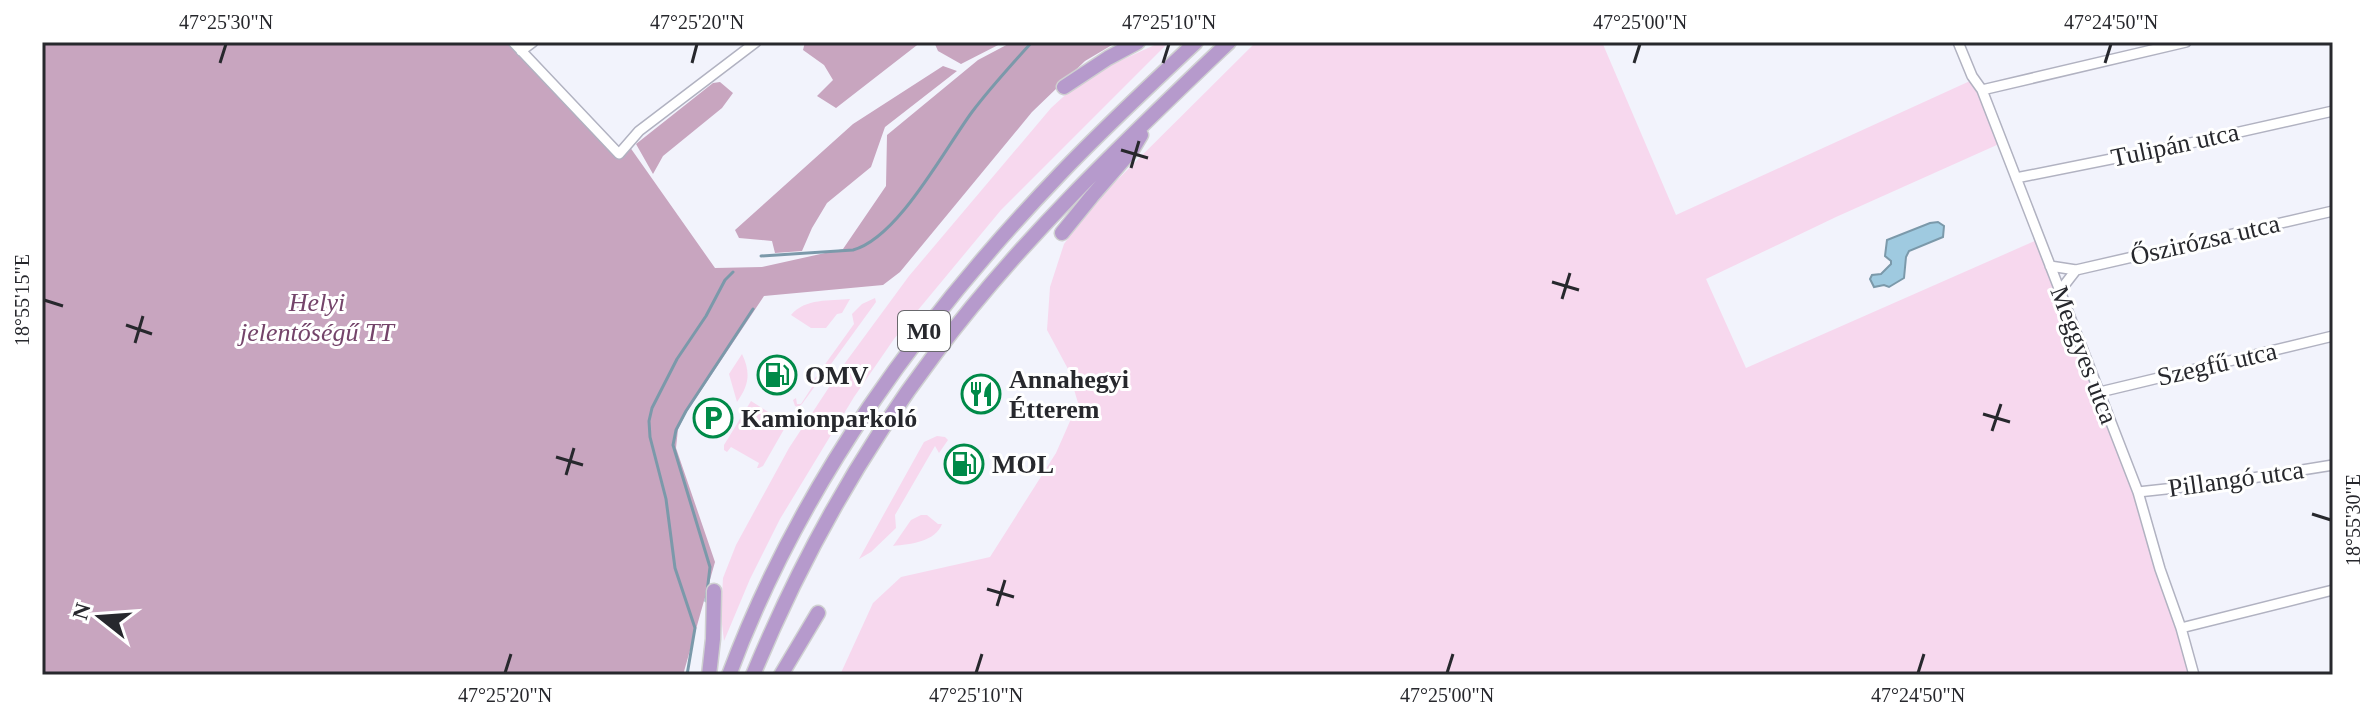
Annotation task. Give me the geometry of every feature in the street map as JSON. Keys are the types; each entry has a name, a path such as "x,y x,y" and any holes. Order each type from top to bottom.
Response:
{"highway":[{"path":"1064,87 1138,42"},
{"name":"M0","path":"729,675 759,599 797,523 827,470 898,365 960,286 1061,172 1196,42"},
{"name":"M0","path":"753,675 829,516 882,430 935,354 1032,238 1229,42"},
{"path":"1062,233 1132,150 1151,117"},
{"path":"709,675 714,591"},
{"path":"781,675 818,613"}],"street":[{"path":"513,42 619,154 639,131 756,42"},
{"path":"521,51 533,42"},
{"name":"Meggyes utca","path":"1958,42 1972,76 1982,90 2138,492 2194,675"},
{"path":"1982,90 2186,42"},
{"name":"Tulipán utca","path":"2016,178 2333,111"},
{"name":"Őszirózsa utca","path":"2050,266 2076,270 2333,211"},
{"path":"2059,292 2076,270"},
{"name":"Szegfű utca","path":"2100,392 2333,336"},
{"name":"Pillangó utca","path":"2138,492 2221,483 2333,465"},
{"path":"2181,628 2333,590"}],"shaded area":[{"path":"1161,42 1169,42 1001,210 894,339 854,397 780,519 724,641 721,616 723,578 736,545 789,448 845,363 909,276 1051,108 1085,77"},
{"path":"1256,42 1602,42 1676,215 1970,81 1978,91 1999,144 1706,279 1746,368 2037,240 2100,392 2194,675 840,675 873,603 901,577 990,557 1056,453 1078,403 1068,369 1047,330 1050,287 1064,244 1093,204"},
{"path":"875,298 876,302 802,404 795,406 793,400 796,398 797,404 801,404 813,381 854,324 852,314 862,304"},
{"path":"850,299 842,313 837,314 826,328 811,328 791,315 811,303"},
{"path":"742,354 747,379 737,402 729,374"},
{"path":"751,401 787,424 759,468 759,463 731,447 727,452 724,450 724,445"},
{"path":"937,436 948,440 939,453 935,446 895,515 896,528 859,559 924,442"},
{"path":"921,515 942,524 939,530 922,541 893,546 911,520"}],"green space":[{"name":"Helyi jelentőségű TT","path":"42,42 513,42 619,153 627,143 715,268 762,267 843,249 886,186 887,135 978,60 1012,42 1117,42 1085,61 1032,112 900,272 883,285 764,296 678,429 676,448 715,562 683,675 42,675"},
{"path":"805,42 921,42 836,108 817,96 833,80 824,65 803,50"},
{"path":"934,42 1004,42 961,64 938,51"},
{"path":"943,66 957,71 885,127 871,167 827,203 802,251 775,253 772,241 739,238 735,230 853,124"},
{"path":"720,82 733,93 722,108 663,156 653,174 636,144 713,83"}],"water":[{"path":"1938,222 1944,226 1943,237 1909,251 1904,278 1889,287 1874,287 1870,279 1872,275 1881,274 1891,264 1885,256 1887,240"}],"waterway":[{"path":"761,256 853,250 887,229 919,191 972,112 1032,42"},
{"path":"687,675 695,628 675,568 666,499 650,437 649,421 652,408 677,359 733,272"},
{"path":"706,601 710,567 673,445 676,430 686,411 753,309"}],"place":[{"name":"OMV","path":"777,375"},
{"name":"Annahegyi Étterem","path":"981,394"},
{"name":"Kamionparkoló","path":"713,418"},
{"name":"MOL","path":"964,464"}]}
